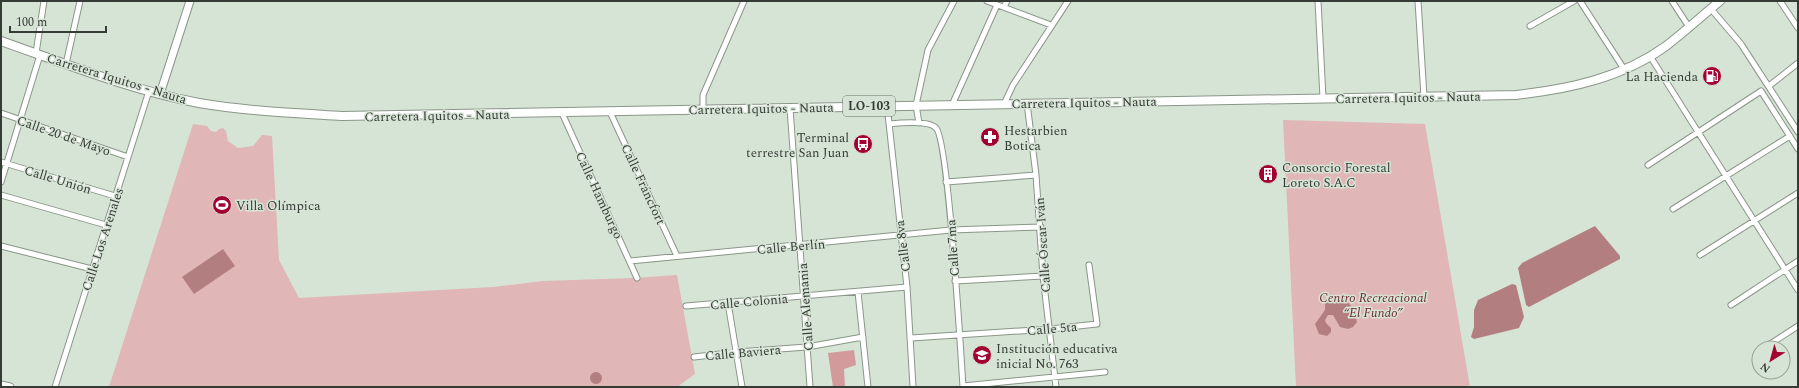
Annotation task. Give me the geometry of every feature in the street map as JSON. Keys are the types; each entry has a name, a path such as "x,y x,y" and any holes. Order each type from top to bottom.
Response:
{"main road":[{"name":"Carretera Iquitos - Nauta","path":"1,41 149,91 199,103 253,110 342,116 562,113 887,105 1516,95 1553,91 1581,84 1624,69 1650,56 1665,46 1720,1"}],"street":[{"path":"1,182 4,163 19,120 38,54 44,1"},
{"path":"66,64 80,1"},
{"path":"160,94 190,1"},
{"path":"703,110 703,95 744,1"},
{"path":"919,123 916,105 928,50 954,1"},
{"path":"987,1 1051,25"},
{"path":"1004,7 1007,1"},
{"path":"1004,104 1013,85 1068,1"},
{"path":"1318,1 1323,98"},
{"path":"1418,1 1424,97"},
{"path":"1530,26 1574,1"},
{"path":"1580,1 1624,69"},
{"path":"1672,1 1689,27"},
{"path":"1780,1 1798,28"},
{"path":"952,105 997,5"},
{"path":"1711,9 1741,44 1798,132"},
{"path":"1650,56 1798,290"},
{"path":"1769,86 1798,63"},
{"name":"Calle Los Arenales","path":"55,387 149,91"},
{"path":"1648,165 1761,92 1798,149"},
{"name":"Calle Óscar Iván","path":"1028,103 1041,227 1043,276 1056,387"},
{"name":"Calle 8va","path":"887,105 907,288 914,387"},
{"name":"Calle Alemania","path":"790,108 810,387"},
{"name":"Calle Fráncfort","path":"610,112 677,256"},
{"name":"Calle 20 de Mayo","path":"1,113 128,157"},
{"name":"Calle Hamburgo","path":"562,113 637,278"},
{"name":"Calle 7ma","path":"889,124 919,123 936,126 943,146 963,387"},
{"path":"1673,209 1790,136"},
{"name":"Calle Unión","path":"4,163 115,196"},
{"path":"946,182 1036,175"},
{"path":"1700,255 1798,193"},
{"path":"1,195 106,224"},
{"name":"Calle Berlín","path":"630,261 951,230 1041,227"},
{"path":"1,246 92,269"},
{"path":"1731,305 1798,261"},
{"name":"Calle 5ta","path":"911,338 1050,329 1097,324 1089,265"},
{"path":"954,281 1043,276"},
{"name":"Calle Colonia","path":"686,306 907,288"},
{"path":"858,292 868,387"},
{"path":"728,302 742,387"},
{"path":"1776,340 1798,326"},
{"name":"Calle Baviera","path":"694,357 807,347 863,337"},
{"path":"963,387 1105,372"},
{"path":"1,385 10,387"}],"green space":[{"name":"Centro Recreacional “El Fundo”","path":"1283,120 1425,124 1470,387 1296,387"},
{"name":"Villa Olímpica","path":"193,124 207,126 211,131 216,132 223,128 226,131 228,141 238,148 253,146 262,135 272,136 279,260 299,298 493,287 543,281 677,275 695,374 677,387 109,387"}],"shaded area":[{"path":"1595,226 1620,256 1620,259 1529,307 1526,305 1518,268 1522,263"},
{"path":"223,249 235,266 194,294 182,277"},
{"path":"1512,284 1516,285 1524,317 1519,328 1474,339 1471,337 1474,327 1474,310 1478,300"},
{"path":"1327,298 1340,299 1348,302 1353,310 1357,322 1353,327 1348,329 1340,327 1333,315 1328,315 1325,320 1331,328 1331,332 1327,336 1319,334 1315,324 1325,310 1325,302"},
{"path":"854,350 856,365 844,369 845,387 833,387 828,353"},
{"path":"596,372 600,374 602,378 600,382 596,384 592,382 590,378 592,374"}],"place":[{"name":"La Hacienda","path":"1712,76"},
{"name":"Hestarbien Botica","path":"990,137"},
{"name":"Terminal terrestre San Juan","path":"863,144"},
{"name":"Consorcio Forestal Loreto S.A.C","path":"1268,174"},
{"name":"Villa Olímpica","path":"222,205"},
{"name":"Institución educativa inicial No. 763","path":"982,355"}]}
